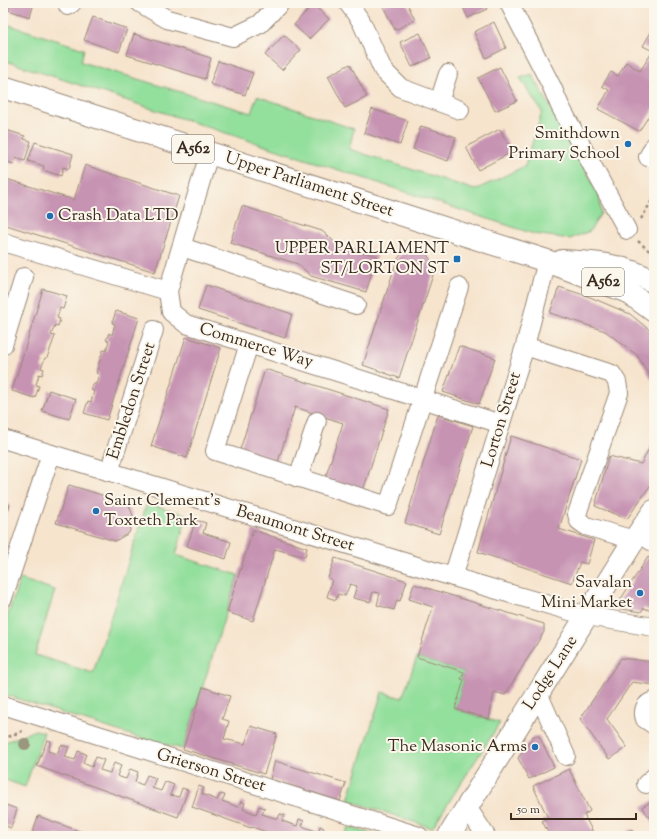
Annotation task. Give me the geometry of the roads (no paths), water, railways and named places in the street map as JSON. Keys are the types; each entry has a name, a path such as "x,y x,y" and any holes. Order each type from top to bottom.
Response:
{"main road":[{"name":"Upper Parliament Street","path":"3,87 547,261 628,292 654,312"},
{"name":"Upper Parliament Street","path":"547,261 599,262 620,267 654,282"},
{"name":"Lodge Lane","path":"449,836 538,693 588,616 642,538 654,511"}],"street":[{"path":"140,3 167,19 233,37 260,24 280,3"},
{"path":"348,3 361,21 383,70 401,88 460,110"},
{"path":"509,3 552,87 560,106 627,230"},
{"path":"439,102 448,74"},
{"name":"Commerce Way","path":"210,154 168,291 171,312 186,324 501,424"},
{"path":"3,242 168,291"},
{"path":"182,247 356,305"},
{"name":"Lorton Street","path":"453,577 525,346 547,261"},
{"path":"3,345 24,277"},
{"path":"249,344 215,451 388,506 459,286"},
{"name":"Embledon Street","path":"109,472 154,330"},
{"path":"525,346 612,374 617,382 619,393 578,514 579,522 586,526 642,538"},
{"path":"298,478 317,421"},
{"name":"Beaumont Street","path":"3,439 453,577 588,616 654,627"},
{"path":"3,598 51,454"},
{"path":"538,693 566,756"},
{"path":"654,701 647,704 644,711 645,719 654,725"},
{"name":"Grierson Street","path":"3,705 419,836"},
{"path":"467,807 486,836"}],"place":[{"name":"Smithdown Primary School","path":"628,144"},
{"name":"Crash Data LTD","path":"50,216"},
{"name":"UPPER PARLIAMENT ST/LORTON ST","path":"457,259"},
{"name":"Saint Clement's Toxteth Park","path":"96,511"},
{"name":"Savalan Mini Market","path":"640,593"},
{"name":"The Masonic Arms","path":"535,747"}]}
